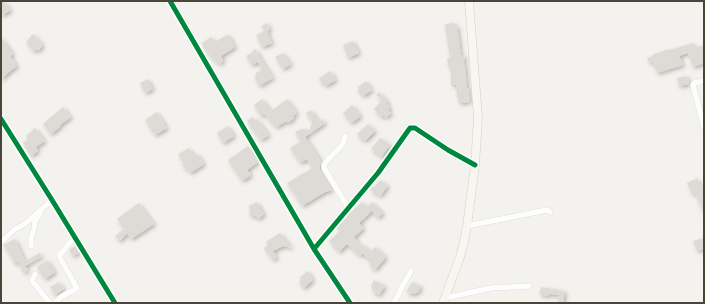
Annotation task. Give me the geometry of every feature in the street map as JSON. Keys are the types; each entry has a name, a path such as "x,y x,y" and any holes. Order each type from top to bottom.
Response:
{"main road":[{"path":"444,301 460,257 467,226 475,165 478,118 469,1"}],"street":[{"path":"170,1 314,249 350,303"},
{"path":"704,81 694,83 693,85 704,128"},
{"path":"1,119 75,236 115,303"},
{"path":"314,249 378,173 409,129 412,127 475,165"},
{"path":"345,136 344,143 325,163 324,168 349,209"},
{"path":"1,242 41,211 52,200"},
{"path":"467,226 547,210 550,212"},
{"path":"31,246 31,238 35,222 41,211"},
{"path":"55,303 61,297 77,288 59,256 75,236"},
{"path":"394,303 411,271"},
{"path":"35,274 32,281 50,303"},
{"path":"444,301 491,288 529,286"}],"building":[{"path":"1,1 3,1 11,10 1,16"},
{"path":"267,23 270,29 267,31 272,43 262,47 256,35 265,31 261,26"},
{"path":"454,23 455,26 457,26 461,56 464,55 465,60 463,61 470,102 459,103 456,85 451,85 451,68 449,68 447,59 450,58 445,24"},
{"path":"33,34 43,45 38,51 36,49 34,52 26,42"},
{"path":"228,34 235,47 221,56 223,61 220,64 215,61 206,51 202,43 211,37 215,42"},
{"path":"1,37 13,54 10,56 17,66 1,80"},
{"path":"353,41 359,53 348,58 343,45"},
{"path":"693,43 695,48 704,45 704,63 693,67 688,53 679,56 683,65 657,73 653,62 649,63 647,58 669,49"},
{"path":"255,49 273,78 259,86 255,78 256,73 262,70 258,62 252,65 246,56"},
{"path":"283,53 291,64 283,69 275,57"},
{"path":"330,71 336,80 325,86 324,82 322,84 319,78"},
{"path":"687,76 689,84 679,86 677,78"},
{"path":"148,79 153,89 145,93 140,83"},
{"path":"366,81 372,90 363,96 357,90 359,89 358,87"},
{"path":"379,92 388,102 386,103 390,107 388,110 391,113 386,118 384,115 381,117 374,109 382,100 376,95"},
{"path":"262,99 271,111 287,99 297,113 288,123 287,121 276,127 264,114 261,116 254,105"},
{"path":"352,105 361,116 351,123 343,113"},
{"path":"63,107 71,117 51,134 43,124"},
{"path":"311,110 319,122 322,119 325,123 305,137 321,162 320,170 332,190 325,192 302,206 287,183 312,168 307,159 300,163 290,148 301,141 295,132 302,129 310,130 312,122 306,113"},
{"path":"157,112 167,128 155,135 145,120"},
{"path":"252,117 255,121 257,119 269,135 261,140 247,121"},
{"path":"368,124 375,131 365,141 363,139 362,140 357,134"},
{"path":"228,126 234,136 223,143 217,133"},
{"path":"35,128 45,141 36,147 38,151 31,156 23,143 28,139 26,136"},
{"path":"380,138 390,145 381,157 371,149"},
{"path":"248,146 258,162 247,170 251,175 242,181 228,160"},
{"path":"189,148 194,156 198,154 204,164 190,173 187,168 185,169 182,164 184,163 178,154"},
{"path":"697,178 701,187 704,186 704,214 695,193 692,194 687,183"},
{"path":"380,180 388,186 380,196 370,190"},
{"path":"257,202 264,214 258,219 254,215 251,217 249,214 249,206"},
{"path":"362,202 368,207 372,202 383,213 378,218 372,211 359,223 364,228 354,237 360,246 362,244 370,252 375,247 386,257 375,270 369,265 372,263 362,253 360,256 347,244 339,252 329,241 340,231 337,228"},
{"path":"139,203 154,224 131,239 127,233 120,241 115,236 124,229 117,219"},
{"path":"280,233 292,248 283,246 273,251 277,257 273,260 264,248 268,245 266,242"},
{"path":"704,238 704,249 697,251 693,241"},
{"path":"15,239 25,261 40,253 42,256 25,266 28,270 24,273 18,262 14,263 10,254 3,245"},
{"path":"75,246 79,253 73,256 69,250"},
{"path":"47,260 55,272 45,279 37,267"},
{"path":"308,271 313,280 303,288 299,282 301,280 300,277"},
{"path":"374,280 385,286 379,295 373,292 371,286"},
{"path":"59,282 64,289 55,295 50,287"},
{"path":"412,282 421,286 418,293 416,292 415,294 412,294 406,292"},
{"path":"541,287 565,291 563,303 558,303 559,295 549,294 549,296 539,294"}],"cycle path":[{"path":"170,1 314,249 350,303"},
{"path":"1,119 115,303"},
{"path":"314,249 378,173 410,128 415,128 448,150 475,165"}]}
